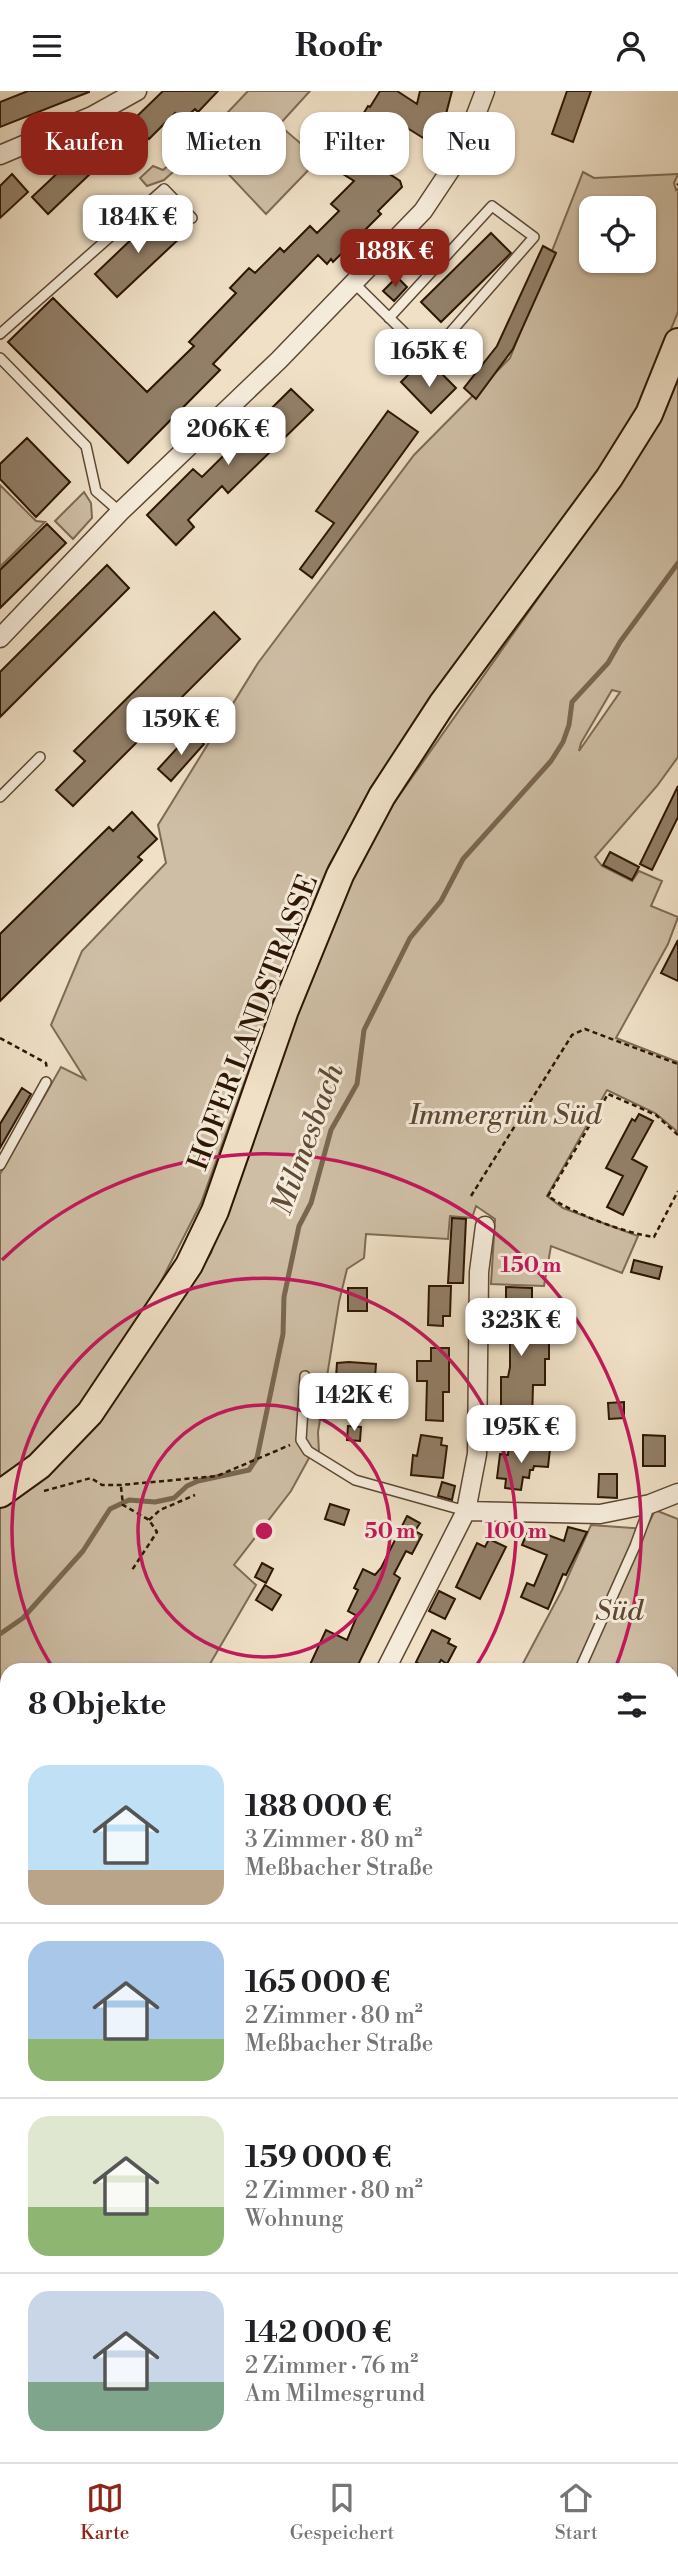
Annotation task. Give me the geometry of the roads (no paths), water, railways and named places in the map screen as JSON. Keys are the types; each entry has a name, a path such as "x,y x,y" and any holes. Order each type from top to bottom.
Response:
{"main road":[{"name":"HOFER LANDSTRASSE","path":"0,1495 39,1466 90,1413 189,1265 215,1211 285,1010 340,875 382,796 442,704 609,478 649,414 678,342"}],"street":[{"path":"0,155 92,116 136,91"},
{"path":"0,638 120,512 279,360 423,211 461,154 485,91"},
{"path":"389,1663 466,1511 477,1454 479,1272 485,1226"},
{"path":"466,1511 600,1514 650,1504 678,1493"}],"lane":[{"path":"0,334 164,189 192,218"},
{"path":"354,283 389,318 429,357 534,237 492,206 389,318"},
{"path":"0,358 86,446 96,491 120,512"},
{"path":"0,797 40,757"},
{"path":"0,1165 46,1082"},
{"path":"305,1376 301,1440 308,1451 355,1480 466,1511"},
{"path":"583,1663 635,1546 650,1504"}],"waterway":[{"name":"Milmesbach","path":"0,1634 23,1618 83,1551 110,1509 129,1500 155,1502 174,1498 187,1486 198,1481 249,1470 257,1458 283,1334 284,1297 299,1226 311,1203 331,1130 357,1084 364,1030 410,938 441,901 463,859 551,761 563,742 569,725 572,702 608,663 620,642 678,563"}],"park label":[{"name":"Immergrün Süd","path":"505,1114"},
{"name":"Süd","path":"619,1610"}]}
